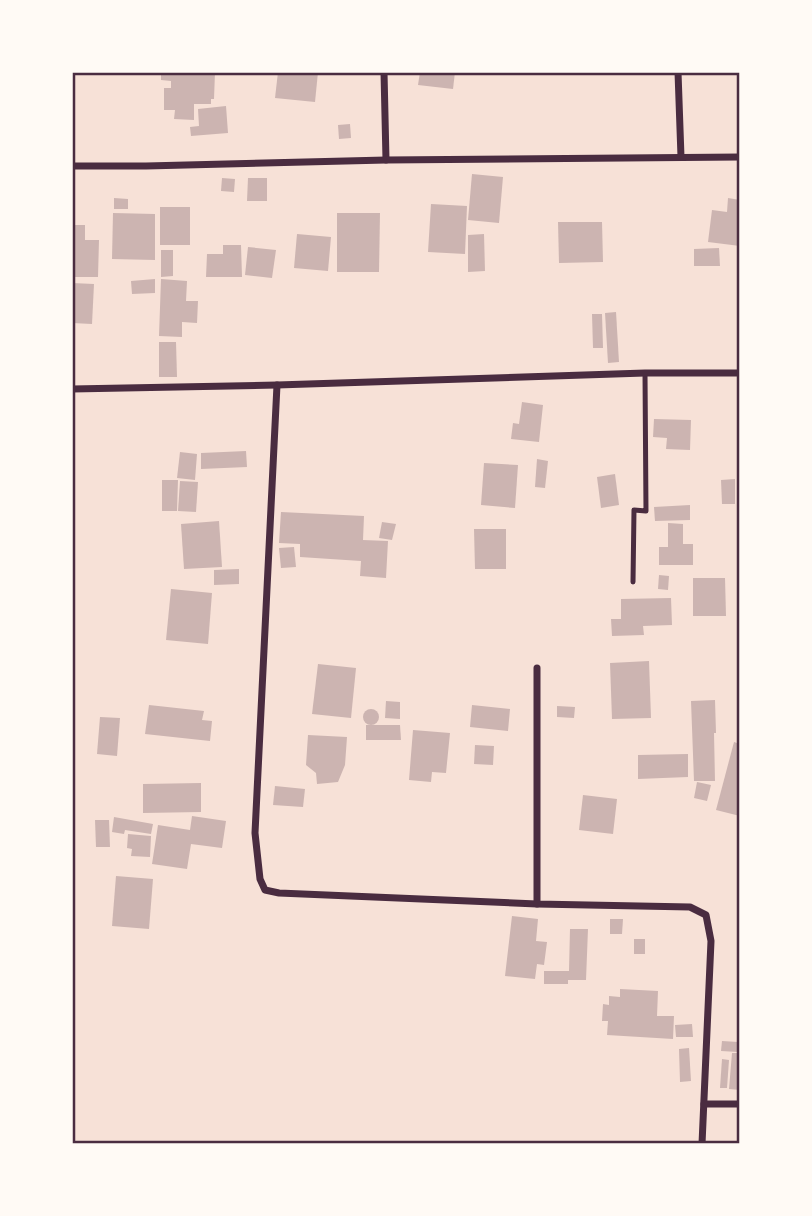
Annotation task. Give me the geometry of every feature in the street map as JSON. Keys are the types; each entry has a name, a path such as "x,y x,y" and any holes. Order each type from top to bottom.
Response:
{"street":[{"path":"384,72 386,160"},
{"path":"678,72 681,157"},
{"path":"72,166 740,157"},
{"path":"72,389 645,373 740,373"},
{"path":"277,385 255,833 260,878 265,890 279,893 537,904 690,907 706,915 711,941 702,1144"},
{"path":"537,668 537,904"},
{"path":"704,1104 740,1104"}],"lane":[{"path":"633,582 634,510 646,511 645,373"}],"building":[{"path":"161,72 215,72 214,99 211,99 211,104 194,104 194,120 174,119 175,110 164,110 164,88 171,88 171,81 161,80"},
{"path":"278,72 318,72 315,102 275,98"},
{"path":"420,72 455,72 453,89 418,85"},
{"path":"226,106 228,133 191,136 190,127 199,126 198,109"},
{"path":"350,124 351,138 339,139 338,125"},
{"path":"472,174 503,177 499,223 468,220"},
{"path":"222,178 235,179 234,192 221,191"},
{"path":"248,178 267,178 267,201 247,201"},
{"path":"114,198 128,199 128,209 114,209"},
{"path":"728,198 740,200 740,246 708,242 712,210 727,212"},
{"path":"431,204 467,206 465,254 428,252"},
{"path":"160,207 190,207 190,245 160,245"},
{"path":"113,213 155,214 155,260 112,259"},
{"path":"337,213 380,213 379,272 337,272"},
{"path":"558,222 602,222 603,262 559,263"},
{"path":"72,225 85,225 85,240 99,240 98,277 72,277"},
{"path":"297,234 331,237 328,271 294,268"},
{"path":"484,234 485,271 468,272 468,235"},
{"path":"223,245 241,245 242,277 206,277 207,254 223,254"},
{"path":"248,247 276,250 272,278 245,275"},
{"path":"719,248 720,266 694,266 694,249"},
{"path":"161,250 173,250 173,276 161,277"},
{"path":"155,279 155,293 132,294 131,281"},
{"path":"161,279 187,281 186,301 198,301 197,323 182,322 182,337 159,336"},
{"path":"72,283 94,284 92,324 72,323"},
{"path":"616,312 619,362 608,363 605,313"},
{"path":"592,314 602,314 603,348 593,348"},
{"path":"159,342 176,342 177,377 159,377"},
{"path":"522,402 543,405 539,442 511,439 513,423 519,424"},
{"path":"654,419 691,420 690,450 666,449 667,438 653,437"},
{"path":"246,451 247,467 201,469 201,453"},
{"path":"180,452 197,454 195,480 177,478"},
{"path":"537,459 548,461 545,488 535,487"},
{"path":"484,463 518,465 515,508 481,505"},
{"path":"615,474 619,505 601,508 597,477"},
{"path":"735,479 735,504 722,504 721,480"},
{"path":"162,480 178,480 177,511 162,511"},
{"path":"180,481 198,482 196,512 178,511"},
{"path":"690,505 690,520 655,521 654,507"},
{"path":"281,512 364,516 363,540 388,541 386,578 360,576 361,561 300,557 300,544 279,543"},
{"path":"219,521 222,567 184,569 181,524"},
{"path":"382,522 396,524 392,540 379,538"},
{"path":"668,523 683,524 683,544 693,544 693,565 659,565 659,547 668,547"},
{"path":"474,529 506,529 506,569 475,569"},
{"path":"294,547 296,567 281,568 279,548"},
{"path":"239,569 239,584 214,585 214,570"},
{"path":"659,575 669,576 668,590 658,589"},
{"path":"693,578 725,578 726,616 693,616"},
{"path":"171,589 212,593 208,644 166,640"},
{"path":"671,598 672,625 643,626 644,635 612,636 611,619 621,619 621,599"},
{"path":"649,661 651,718 612,719 610,663"},
{"path":"318,664 356,668 351,718 312,714"},
{"path":"715,700 715,781 694,781 691,701"},
{"path":"386,701 400,702 400,719 385,718"},
{"path":"149,705 204,711 202,720 212,721 210,741 145,734"},
{"path":"472,705 510,709 508,731 470,727"},
{"path":"557,706 575,707 574,718 557,717"},
{"path":"371,709 377,711 377,723 371,725 365,723 363,717 365,711"},
{"path":"100,717 120,718 117,756 97,754"},
{"path":"366,725 400,725 401,740 366,740"},
{"path":"413,730 450,733 446,773 432,772 431,782 409,780"},
{"path":"308,735 347,737 345,765 338,782 317,784 316,773 306,765"},
{"path":"734,742 740,744 740,816 716,810"},
{"path":"475,745 494,746 493,765 474,764"},
{"path":"688,754 688,777 638,779 638,755"},
{"path":"697,782 711,785 707,801 694,798"},
{"path":"201,783 201,812 143,813 143,784"},
{"path":"275,786 305,789 303,807 273,805"},
{"path":"583,795 617,799 613,834 579,830"},
{"path":"192,816 226,821 222,848 191,844 187,869 152,864 158,825 190,830"},
{"path":"114,817 153,824 151,834 125,830 124,834 112,832"},
{"path":"95,820 109,820 110,847 96,847"},
{"path":"128,834 151,836 150,857 131,856 132,849 127,848"},
{"path":"116,876 153,879 149,929 112,926"},
{"path":"512,916 538,919 536,941 547,942 544,965 537,964 535,979 505,976"},
{"path":"610,919 623,919 622,934 610,934"},
{"path":"570,929 588,929 586,980 568,980 568,984 544,984 544,971 569,971"},
{"path":"634,939 645,939 645,954 634,954"},
{"path":"620,989 658,991 657,1016 674,1016 673,1039 607,1035 608,1021 602,1021 603,1004 609,1005 609,996 620,997"},
{"path":"692,1024 693,1037 676,1037 675,1025"},
{"path":"722,1041 738,1042 738,1052 721,1051"},
{"path":"689,1048 691,1081 680,1082 679,1049"},
{"path":"732,1053 740,1053 740,1090 729,1089"},
{"path":"722,1059 729,1060 727,1088 720,1088"}]}
